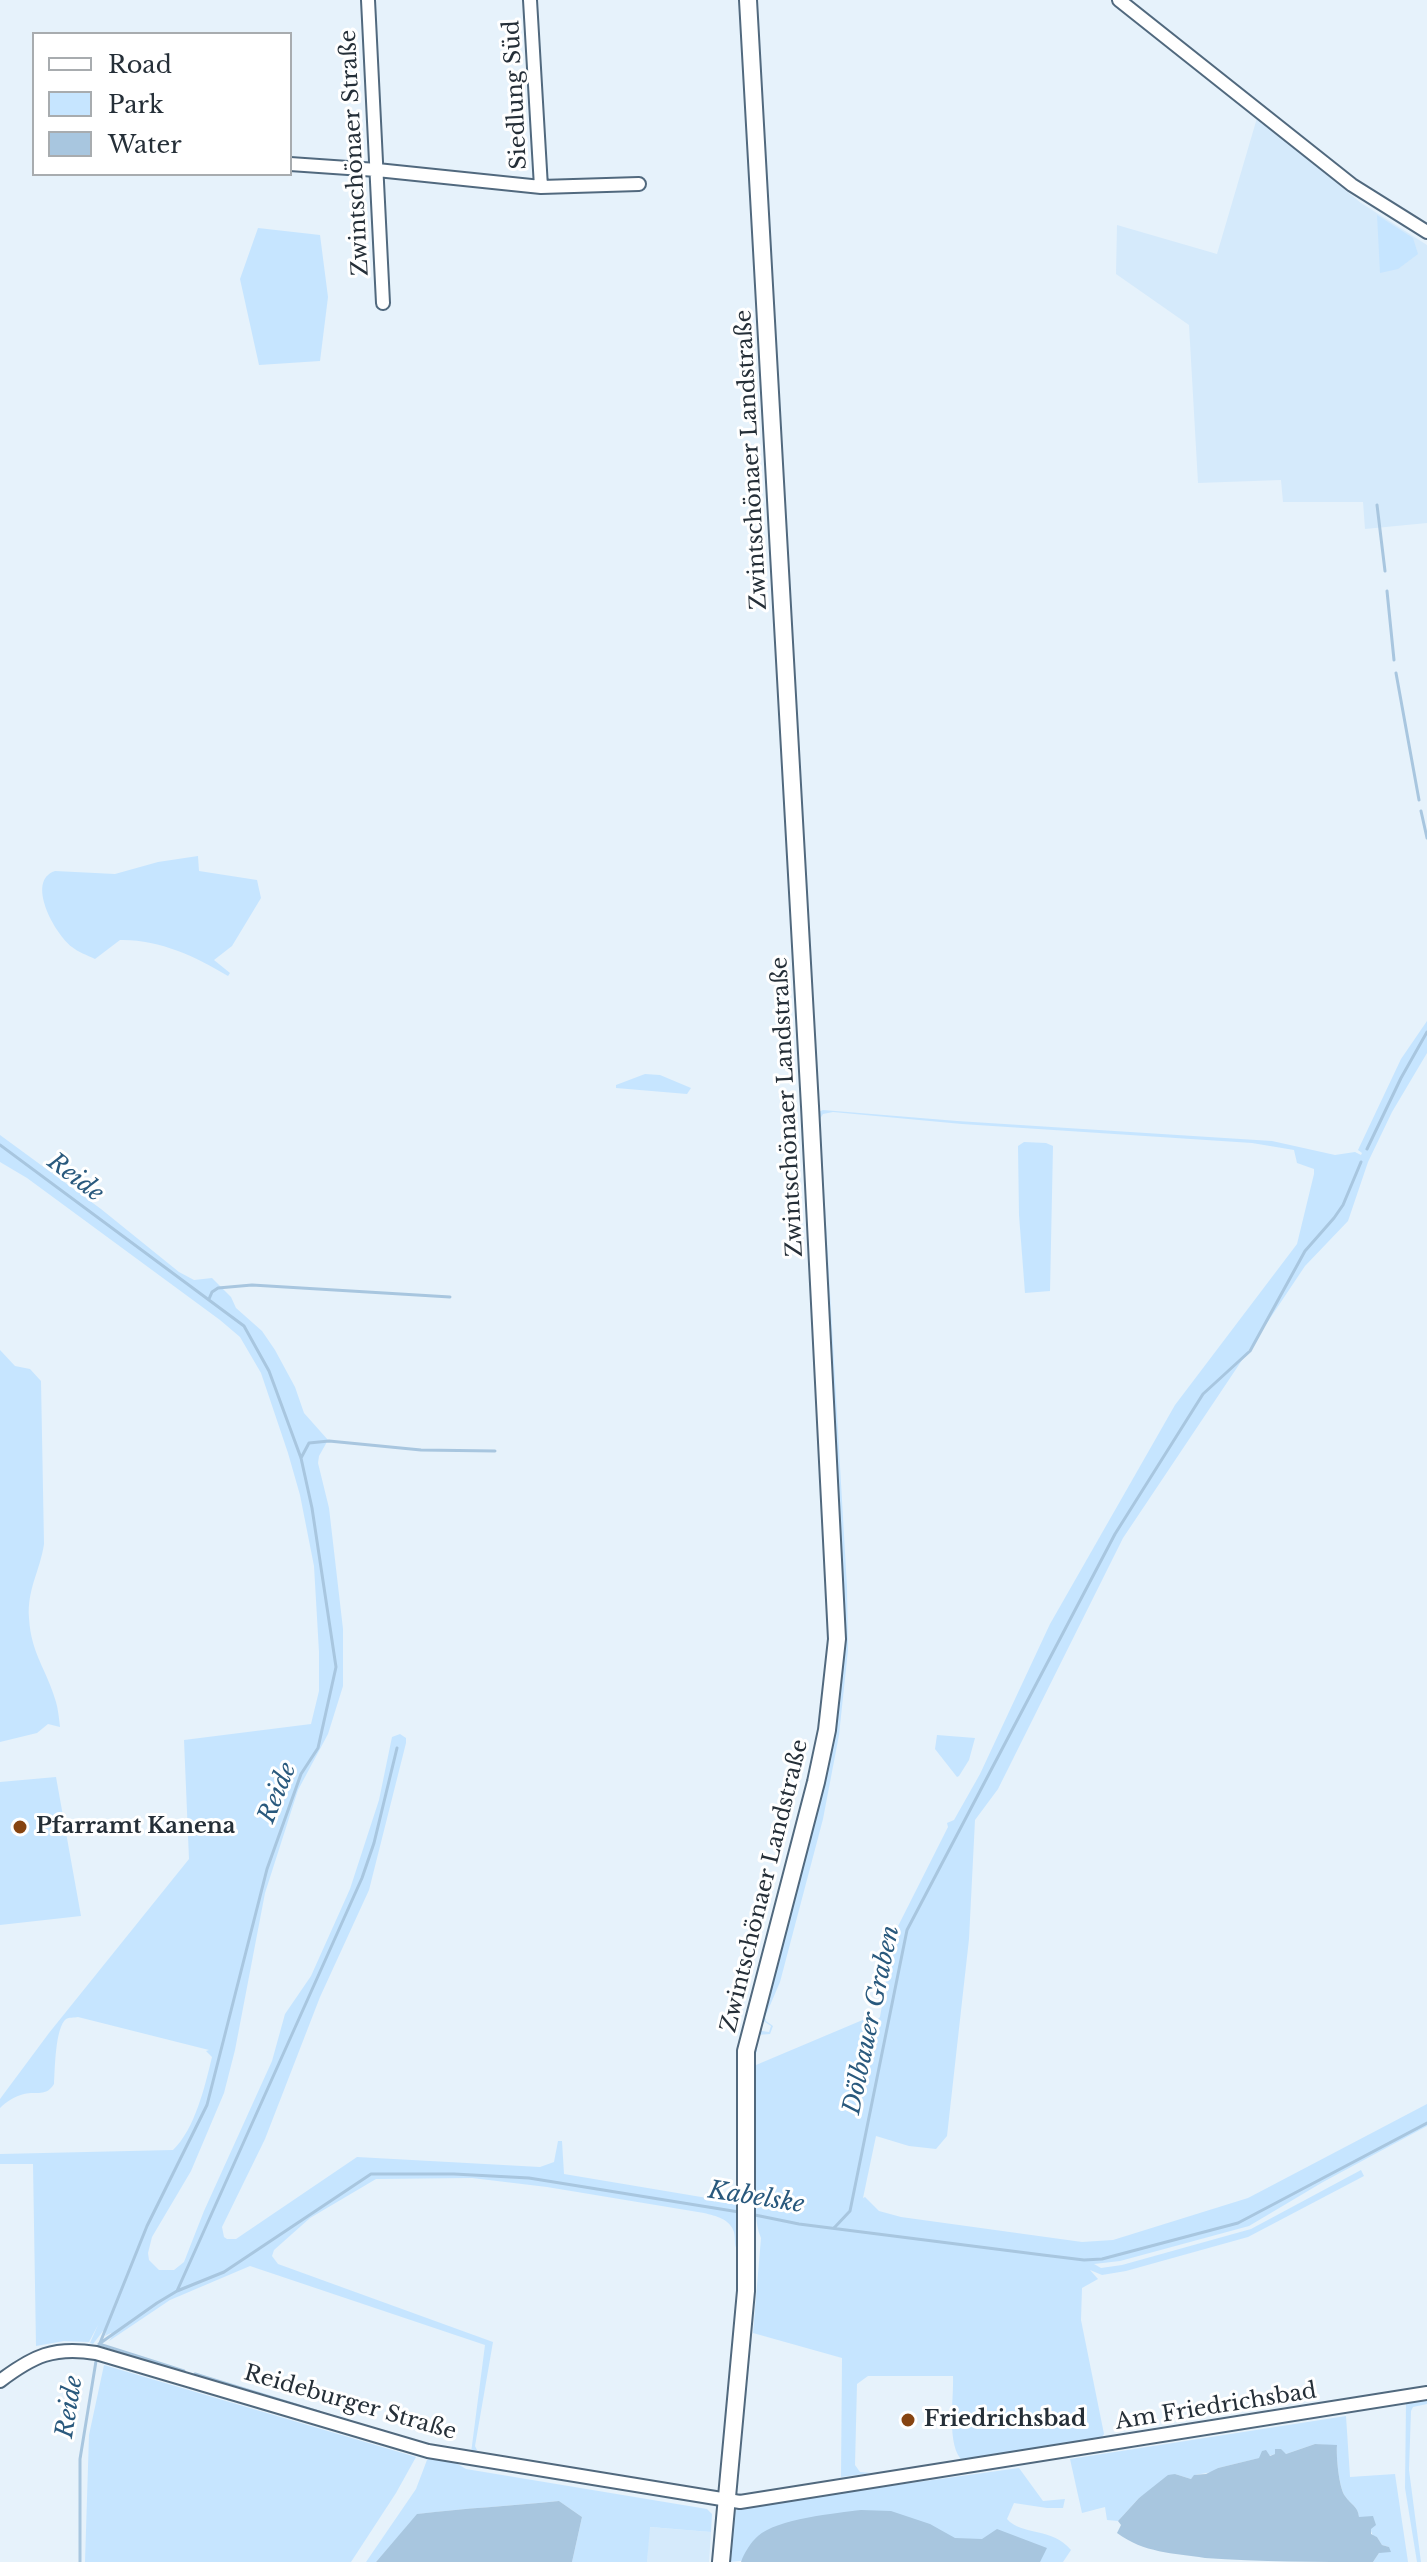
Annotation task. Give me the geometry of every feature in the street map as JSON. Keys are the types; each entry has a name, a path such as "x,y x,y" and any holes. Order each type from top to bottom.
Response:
{"main road":[{"name":"Zwintschönaer Landstraße","path":"726,2501 746,2291 746,2051 816,1782 835,1674 837,1639 748,0"},
{"path":"721,2562 726,2501"}],"street":[{"name":"Zwintschönaer Straße","path":"368,0 383,303"},
{"name":"Siedlung Süd","path":"530,0 541,187"},
{"path":"1119,0 1362,192 1427,232"},
{"name":"Siedlung Süd","path":"292,164 541,187 639,184"},
{"name":"Reideburger Straße","path":"0,2381 37,2356 85,2351 428,2451 726,2501"},
{"name":"Am Friedrichsbad","path":"726,2501 740,2502 1427,2393"}],"shaded area":[{"path":"1257,118 1361,203 1427,245 1427,523 1365,529 1363,502 1283,502 1281,480 1198,483 1189,325 1116,274 1117,225 1217,254"},
{"path":"649,2527 711,2532 709,2562 647,2562"}],"green space":[{"path":"1377,215 1413,238 1418,254 1398,269 1380,273"},
{"path":"258,228 320,235 328,297 320,361 259,365 240,279"},
{"path":"198,856 199,871 257,880 261,898 232,946 214,960 230,973 228,976 176,950 134,940 120,940 95,959 65,940 46,908 43,885 46,877 55,871 115,874 158,862"},
{"path":"1427,1021 1427,1053 1392,1112 1368,1162 1348,1221 1305,1266 1123,1538 998,1789 975,1820 969,1939 947,2136 936,2149 909,2146 876,2136 863,2198 879,2211 901,2217 1082,2242 1113,2240 1248,2198 1427,2104 1427,2126 1249,2226 1120,2261 1094,2264 1101,2268 1122,2265 1251,2229 1361,2170 1364,2176 1248,2237 1126,2271 1102,2275 1090,2270 1098,2279 1082,2288 1081,2320 1104,2434 1100,2440 963,2461 954,2445 953,2376 868,2376 857,2384 855,2465 860,2472 872,2473 841,2477 842,2358 753,2333 761,2238 752,2197 750,2100 755,2030 769,2032 771,2026 759,2018 835,1703 818,1112 823,1110 1272,1141 1335,1155 1355,1152 1361,1155 1358,1150 1401,1059","holes":["833,1112 962,1124 1252,1143 1294,1150 1297,1163 1314,1169 1314,1174 1297,1244 1175,1405 1050,1624 980,1774 954,1820 947,1823 948,1827 889,1944 892,1947 880,2017 875,2022 865,2019 756,2065 757,2035 770,2034 773,2026 765,2017 780,1982 823,1819 839,1735 848,1650 820,1119 823,1114"]},
{"path":"645,1074 660,1075 691,1088 687,1094 616,1088 616,1085"},
{"path":"0,1135 101,1209 179,1272 194,1280 212,1278 231,1297 236,1308 262,1331 295,1387 304,1413 328,1440 318,1463 329,1508 343,1629 343,1686 328,1734 298,1790 265,1893 224,2093 191,2171 152,2237 149,2260 159,2270 174,2270 184,2262 272,2061 285,2014 311,1976 350,1889 379,1800 392,1737 400,1734 406,1738 406,1743 369,1890 320,1997 265,2139 222,2227 224,2237 236,2239 357,2157 540,2167 554,2162 558,2141 562,2141 564,2174 737,2203 739,2253 729,2224 704,2213 472,2178 376,2179 310,2218 274,2250 272,2256 278,2264 493,2342 475,2446 477,2450 471,2453 485,2345 250,2266 170,2300 109,2341 113,2335 105,2336 106,2331 103,2331 93,2344 90,2343 98,2325 89,2342 64,2341 36,2346 33,2164 0,2164 0,2154 173,2150 193,2119 212,2057 206,2051 209,2050 78,2017 69,2018 60,2031 51,2088 17,2096 0,2108 0,2099 189,1859 184,1740 311,1724 319,1691 319,1652 314,1566 300,1495 261,1373 240,1337 27,1178 0,1162"},
{"path":"1024,1142 1053,1146 1050,1291 1025,1293 1018,1146"},
{"path":"0,1350 15,1366 30,1369 41,1381 44,1544 30,1598 29,1618 36,1652 56,1702 60,1727 48,1724 37,1733 0,1742"},
{"path":"937,1735 975,1738 969,1760 959,1776 935,1749"},
{"path":"56,1777 81,1916 0,1925 0,1782"},
{"path":"104,2365 416,2457 351,2562 85,2562 89,2435"},
{"path":"1427,2399 1427,2404 1413,2407 1411,2411 1409,2470 1421,2562 1417,2562 1405,2488 1406,2403"},
{"path":"1346,2416 1350,2477 1395,2474 1408,2562 1373,2562 1379,2553 1389,2547 1373,2536 1368,2522 1359,2517 1343,2492 1337,2446 1315,2444 1286,2454 1275,2450 1276,2454 1218,2468 1191,2479 1175,2474 1139,2498 1118,2521 1107,2520 1105,2507 1082,2513 1070,2459"},
{"path":"430,2458 456,2463 466,2469 707,2509 712,2514 711,2532 650,2527 647,2562 572,2562 582,2517 559,2501 418,2514 376,2562 366,2562 416,2489"},
{"path":"1019,2468 1043,2501 1065,2499 1063,2508 1014,2503 1007,2519 1021,2528 1063,2543 1071,2550 1063,2562 1037,2562 985,2541 728,2562 732,2517 738,2507"}],"water":[{"path":"1315,2444 1337,2445 1338,2472 1343,2492 1359,2517 1373,2516 1376,2525 1371,2529 1371,2534 1391,2552 1379,2553 1373,2562 1205,2558 1148,2548 1117,2533 1121,2525 1118,2521 1139,2498 1168,2475 1191,2479 1194,2475 1259,2458 1262,2451 1266,2450 1270,2456 1275,2454 1275,2449 1281,2449 1286,2454"},
{"path":"559,2501 582,2517 572,2562 376,2562 417,2514"},
{"path":"861,2510 891,2511 930,2524 955,2538 982,2539 997,2529 1047,2548 1040,2562 741,2562 758,2536 778,2525"}],"waterway":[{"path":"1377,505 1385,571"},
{"path":"1387,591 1394,660"},
{"path":"1396,673 1419,800"},
{"path":"1421,811 1427,838"},
{"name":"Dölbauer Graben","path":"1367,1149 1427,1032"},
{"name":"Reide","path":"0,1145 244,1326 269,1371 301,1458 312,1508 336,1667 318,1748 301,1774 267,1869 207,2105 147,2226 98,2348"},
{"name":"Dölbauer Graben","path":"834,2228 850,2211 907,1930 1115,1534 1203,1394 1250,1351 1305,1251 1343,1205 1361,1162"},
{"path":"209,1299 218,1288 252,1285 450,1297"},
{"path":"301,1458 309,1443 329,1441 421,1450 495,1451"},
{"path":"177,2291 362,1878 374,1843 397,1748"},
{"name":"Kabelske","path":"750,2214 799,2224 1084,2260 1102,2259 1238,2223 1427,2123"},
{"name":"Kabelske","path":"99,2344 177,2291 224,2272 371,2174 529,2178 739,2212"},
{"path":"99,2344 184,2371"},
{"name":"Reide","path":"80,2562 80,2459 97,2355"},
{"path":"195,2374 319,2412"}],"place":[{"name":"Pfarramt Kanena","path":"20,1827"},
{"name":"Friedrichsbad","path":"908,2420"}]}
